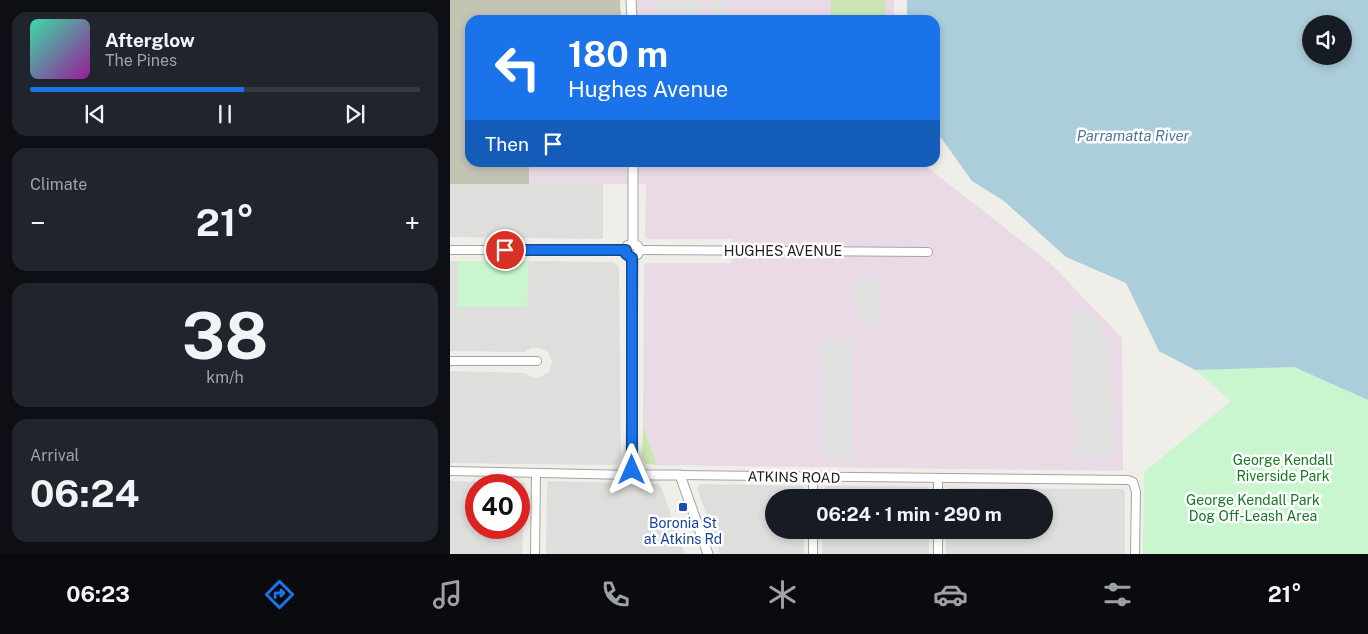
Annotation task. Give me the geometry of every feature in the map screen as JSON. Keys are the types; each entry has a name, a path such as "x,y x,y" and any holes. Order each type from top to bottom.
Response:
{"street":[{"path":"631,0 632,15"},
{"path":"632,258 638,254 636,247 633,167"},
{"path":"626,250 627,246 636,247"},
{"name":"HUGHES AVENUE","path":"636,247 928,252"},
{"path":"450,250 626,250"},
{"path":"626,250 626,254 632,258"},
{"path":"631,474 632,258"},
{"path":"450,361 536,362"},
{"name":"ATKINS ROAD","path":"450,471 536,474 1128,480 1133,482 1135,486 1135,554"},
{"path":"535,554 536,474"},
{"path":"680,475 708,554"},
{"path":"813,477 813,489"},
{"path":"938,479 938,489"},
{"path":"813,539 813,554"},
{"path":"938,539 938,554"}],"shaded area":[{"path":"450,0 620,0 621,15 465,15 465,167 529,167 529,184 450,184"},
{"path":"637,0 894,0 894,15 637,15"},
{"path":"654,0 701,0 701,15 654,15"},
{"path":"711,0 726,0 726,15 711,15"},
{"path":"529,167 927,167 1052,265 1122,338 1123,471 657,465 643,425 644,265 647,263 731,263 731,239 648,239 645,236 646,184 529,184"},
{"path":"450,184 603,184 603,239 450,237"},
{"path":"450,261 458,261 458,307 527,307 528,261 613,262 619,266 621,456 615,465 450,463 450,371 525,373 538,378 549,372 552,362 548,352 540,348 531,348 525,352 450,351"},
{"path":"880,278 882,323 857,324 855,280"},
{"path":"1084,309 1098,321 1109,341 1116,456 1075,459 1072,313"},
{"path":"852,340 852,459 838,461 827,454 822,441 821,341"},
{"path":"450,481 465,481 465,539 523,539 522,554 450,554"},
{"path":"549,481 657,484 661,486 685,554 546,554 547,483"},
{"path":"700,484 802,486 804,489 765,489 765,539 804,539 804,554 720,554 697,488"},
{"path":"827,486 927,487 930,489 823,489"},
{"path":"949,488 1123,489 1125,491 1125,554 946,554 946,539 1053,539 1053,489"},
{"path":"822,539 929,539 929,554 822,554"}],"green space":[{"path":"831,0 886,0 885,15 831,15"},
{"path":"458,261 528,261 527,307 457,307"},
{"name":"George Kendall Riverside Park","path":"1294,367 1368,400 1368,554 1143,554 1144,472 1231,401 1195,370"},
{"path":"643,425 657,465 646,464 642,458"}],"water":[{"name":"Parramatta River","path":"907,0 1368,0 1368,400 1294,367 1195,370 1159,351 1126,283 1066,257 1004,201 972,181 940,136 940,15 907,15"}],"place":[{"name":"Boronia St at Atkins Rd","path":"683,507"}],"route":[{"path":"505,250 626,250 626,254 632,258 632,470"}],"park label":[{"name":"George Kendall Park Dog Off-Leash Area","path":"1253,508"}]}
